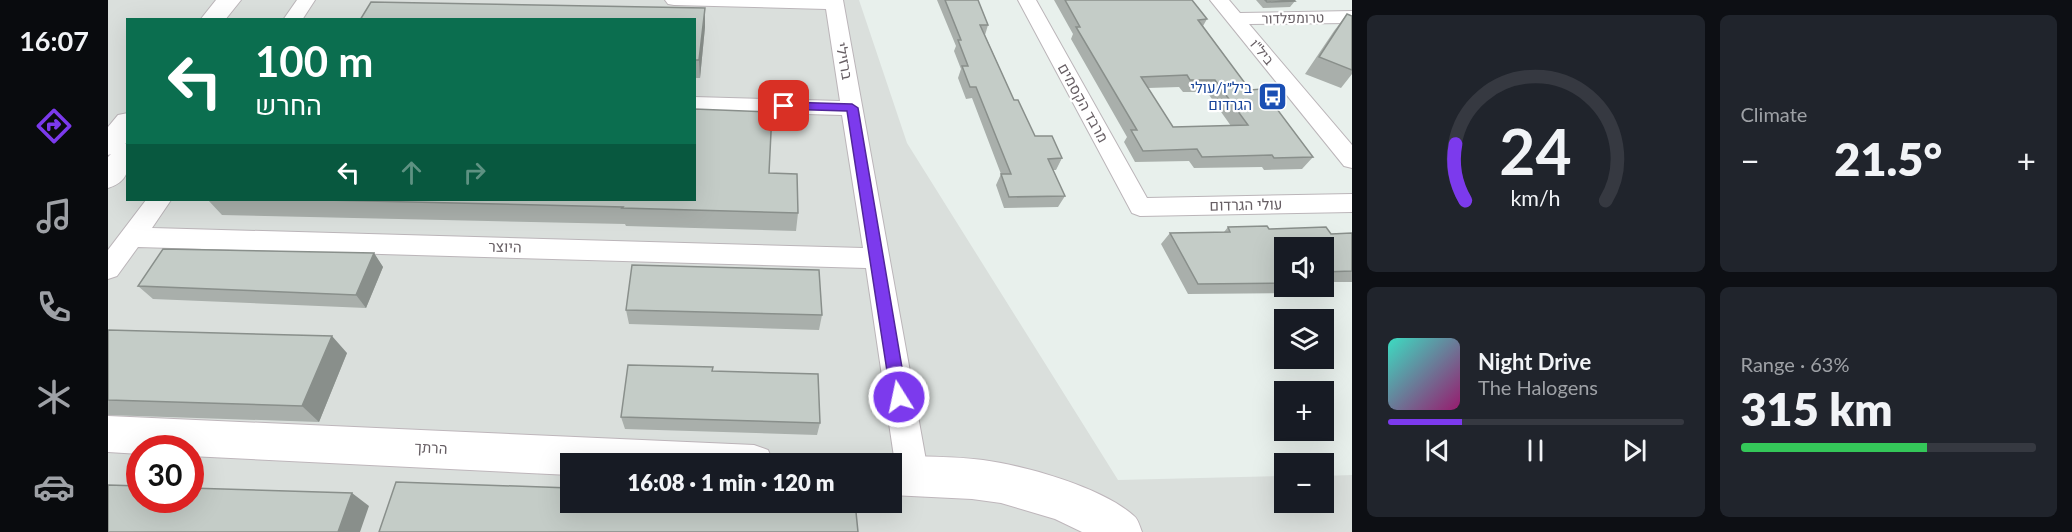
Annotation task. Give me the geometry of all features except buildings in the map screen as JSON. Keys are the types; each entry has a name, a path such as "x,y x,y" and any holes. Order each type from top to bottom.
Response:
{"main road":[{"path":"214,18 229,0"},
{"path":"236,18 250,0"},
{"path":"108,145 126,124"},
{"path":"108,177 126,155"},
{"name":"הרתך","path":"108,434 560,455"},
{"path":"902,476 983,480 1029,489 1074,506 1121,532"}],"street":[{"path":"293,18 306,0"},
{"path":"674,0 834,2"},
{"name":"מרבד הקסמים","path":"1027,0 1140,207"},
{"name":"ביל\"ו","path":"1219,0 1352,160"},
{"name":"ברזילי","path":"834,2 878,258 899,453"},
{"name":"טרומפלדור","path":"1235,20 1352,16"},
{"path":"696,104 852,108"},
{"path":"108,269 158,201"},
{"name":"עולי הגרדום","path":"1140,207 1352,203"},
{"name":"היוצר","path":"132,237 878,258"}],"shaded area":[{"path":"108,0 859,0 907,143 1118,480 1274,476 1274,513 1334,513 1334,476 1352,475 1352,532 108,532"}],"place":[{"name":"ביל״ו/עולי הגרדום","path":"1273,97"}],"route":[{"path":"784,106 852,108 899,397"}]}
